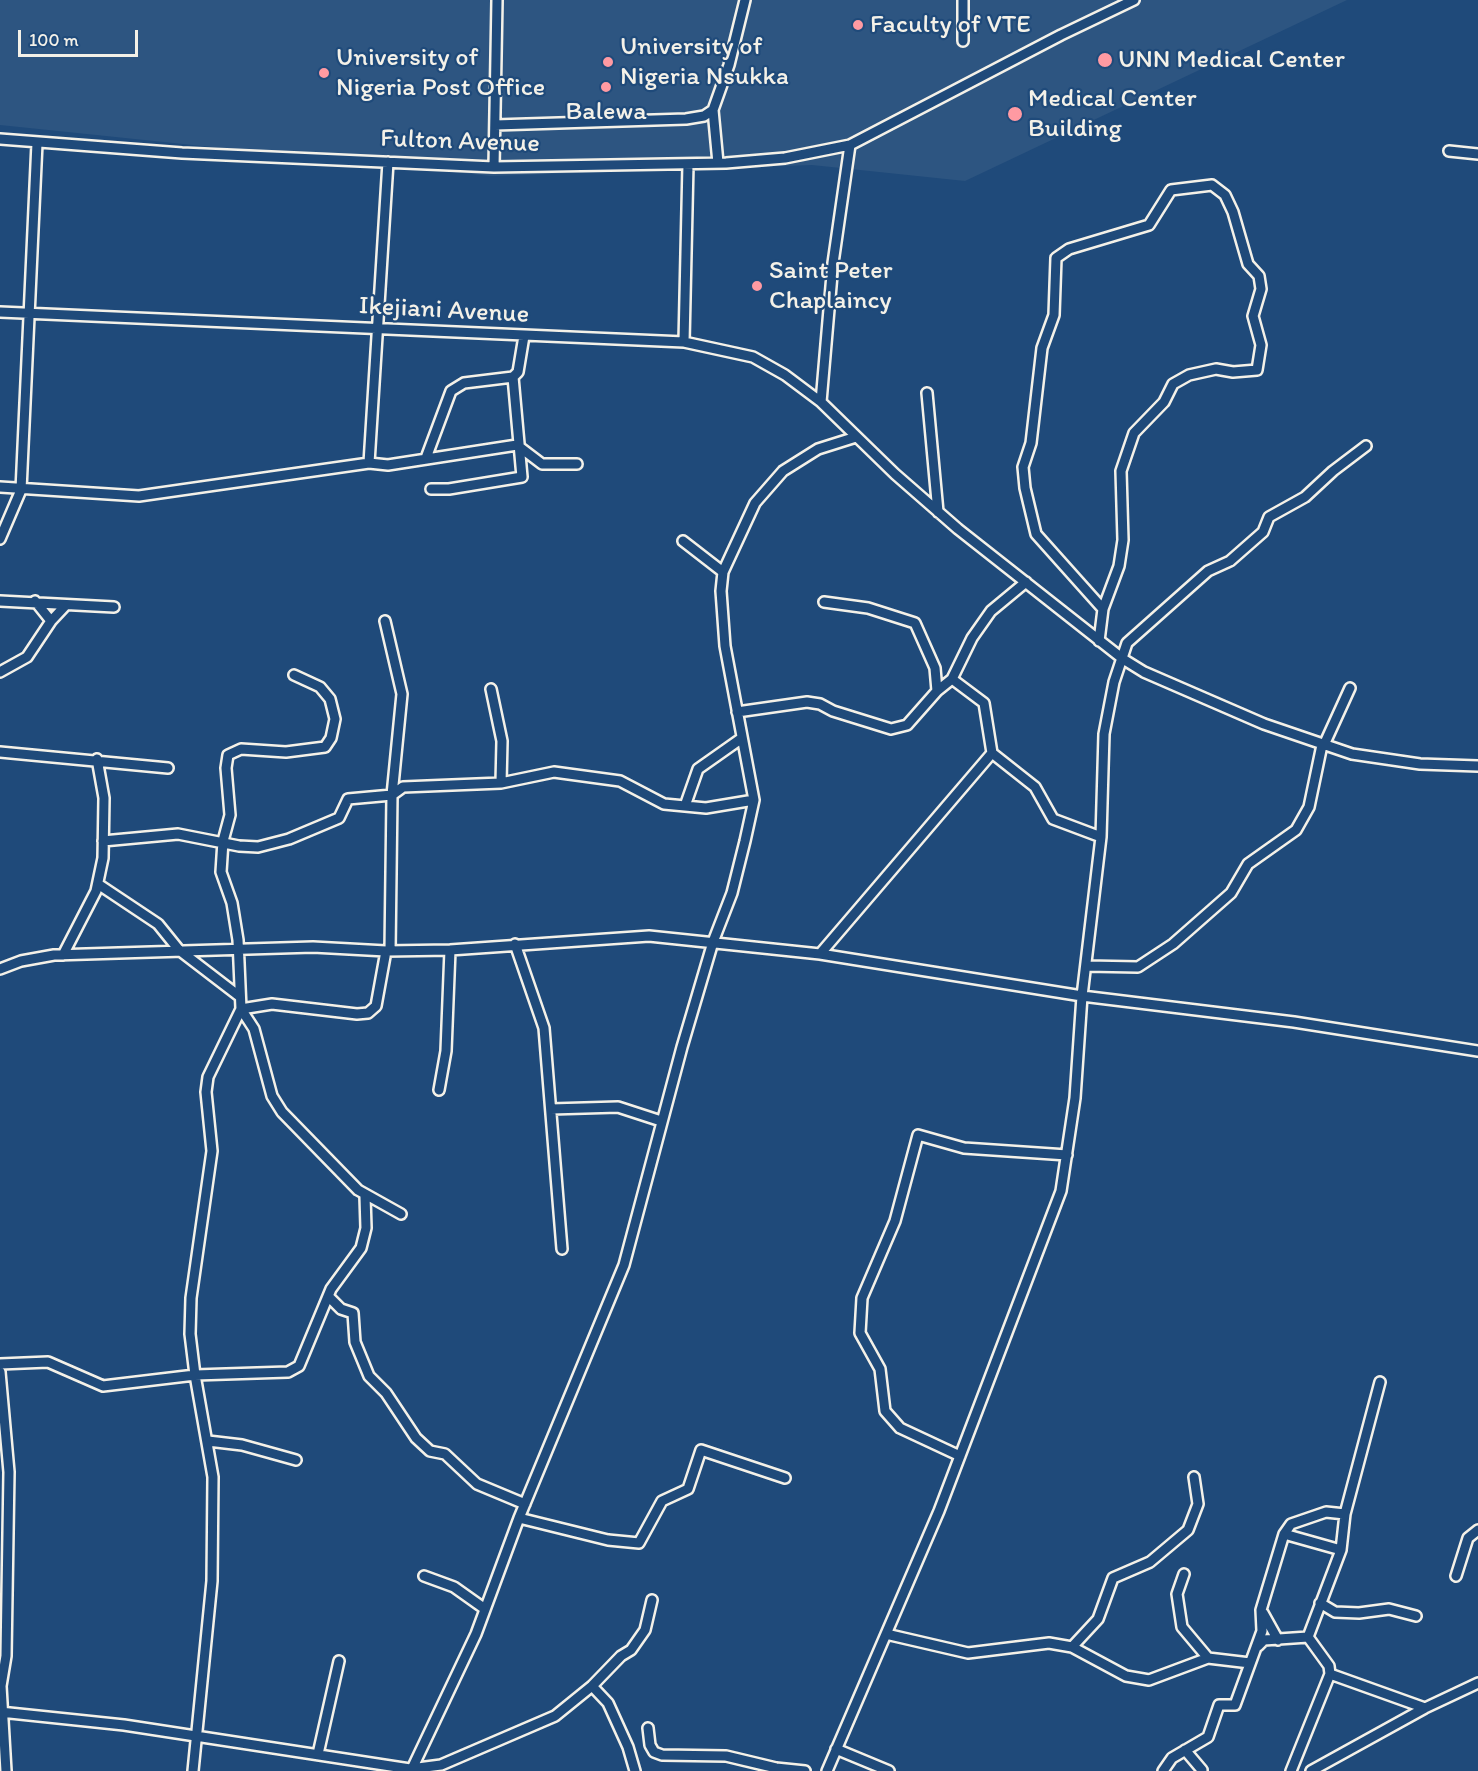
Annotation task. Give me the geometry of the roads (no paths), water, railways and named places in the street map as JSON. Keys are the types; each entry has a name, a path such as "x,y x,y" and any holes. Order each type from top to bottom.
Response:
{"street":[{"path":"494,167 497,0"},
{"path":"718,164 713,110 729,65 745,0"},
{"path":"963,0 963,41"},
{"name":"Fulton Avenue","path":"0,139 494,167 718,164 785,158 850,145 1061,34 1134,0"},
{"path":"495,125 694,119 713,110"},
{"path":"0,539 21,490 37,142"},
{"path":"821,402 832,274 850,145"},
{"path":"1449,152 1478,154"},
{"path":"369,463 388,162"},
{"path":"684,342 688,164"},
{"path":"1100,641 1103,609 1119,566 1123,540 1120,471 1134,433 1164,402 1173,384 1189,375 1216,369 1233,372 1257,370 1261,345 1253,316 1261,289 1259,276 1248,264 1225,195 1212,185 1171,190 1149,225 1069,249 1056,258 1054,315 1042,348 1032,434 1023,467 1025,488 1036,534 1103,609"},
{"name":"Ikejiani Avenue","path":"0,312 684,342 753,357 784,375 821,402 939,512 1123,660 1144,672 1219,706 1322,745 1352,753 1420,764 1478,766"},
{"path":"431,489 449,489 522,477 513,378 518,372 524,336"},
{"path":"426,458 451,391 464,383 513,378"},
{"path":"927,393 939,512"},
{"path":"412,1770 485,1609 519,1518 624,1265 661,1121 713,942 732,893 753,800 725,646 721,591 723,572 755,503 783,471 818,449 856,437"},
{"path":"0,487 139,496 369,463 388,465 518,445 539,463 577,464"},
{"path":"827,1771 960,1456 1061,1191 1075,1098 1082,996 1101,837 1104,734 1114,682 1127,643 1208,571 1230,561 1263,532 1269,517 1305,497 1333,471 1366,446"},
{"path":"683,542 723,572"},
{"path":"737,712 807,702 820,704 833,711 891,729 907,725 937,691 952,680 972,638 991,611 1026,582"},
{"path":"0,601 114,607"},
{"path":"35,602 51,621"},
{"path":"824,602 868,608 915,623 935,668 937,691"},
{"path":"0,672 27,657 51,621 66,605"},
{"path":"241,1009 272,1004 357,1014 368,1013 376,1005 388,951 392,795 402,694 385,621"},
{"path":"294,675 320,687 330,699 335,719 331,738 325,747 304,751 241,749 228,755 226,780 230,815 223,841 221,872 232,903 241,1009 254,1029 272,1096 282,1112 365,1196 401,1214"},
{"path":"952,680 984,703 992,753 1035,787 1053,819 1101,837"},
{"path":"491,688 502,741 501,783"},
{"path":"1087,966 1138,967 1173,944 1231,893 1248,864 1296,830 1309,807 1322,745 1350,688"},
{"path":"685,806 698,769 742,738"},
{"path":"0,752 97,759 168,768"},
{"path":"820,954 992,753"},
{"path":"63,955 87,912 98,884 103,841 104,798 97,759"},
{"path":"103,841 178,834 223,841 239,846 268,844 339,818 348,799 392,795 403,787 423,784 501,783 523,781 548,773 620,781 664,804 706,807 753,800"},
{"path":"98,884 158,924 179,950 240,996"},
{"path":"0,969 21,961 63,955 313,947 388,951 450,950 649,936 820,954 1082,996 1294,1022 1478,1051"},
{"path":"515,944 544,1028 562,1249"},
{"path":"439,1090 446,1051 450,950"},
{"path":"193,1771 212,1581 213,1477 195,1375 190,1334 191,1298 212,1151 206,1092 207,1077 241,1009"},
{"path":"551,1109 618,1107 661,1121"},
{"path":"960,1456 900,1428 885,1411 880,1369 860,1333 862,1298 895,1221 918,1135 964,1148 1067,1155"},
{"path":"0,1364 48,1362 103,1386 195,1375 288,1372 299,1366 331,1289 361,1248 366,1228 365,1196"},
{"path":"329,1297 341,1309 353,1313 355,1342 369,1376 386,1393 416,1438 430,1451 445,1454 477,1484 525,1504"},
{"path":"0,1372 9,1473 4,1532 1,1686 6,1771"},
{"path":"1308,1637 1341,1550 1345,1515 1380,1382"},
{"path":"208,1441 242,1445 296,1460"},
{"path":"519,1518 608,1540 639,1543 662,1501 688,1489 701,1450 785,1478"},
{"path":"1072,1647 1098,1619 1113,1578 1150,1562 1188,1530 1198,1504 1194,1477"},
{"path":"1163,1771 1172,1758 1208,1737 1219,1705 1235,1705 1262,1631 1261,1610 1284,1534 1293,1522 1326,1512 1345,1515"},
{"path":"1456,1576 1468,1539 1478,1530"},
{"path":"1284,1534 1341,1550"},
{"path":"1184,1574 1177,1594 1182,1627 1209,1658"},
{"path":"424,1576 454,1587 485,1609"},
{"path":"412,1770 441,1765 555,1716 592,1686 621,1656 631,1650 645,1630 652,1600"},
{"path":"1320,1603 1335,1612 1359,1613 1389,1609 1416,1616"},
{"path":"1261,1610 1278,1640"},
{"path":"886,1634 968,1653 1049,1643 1072,1647 1126,1676 1149,1680 1209,1658 1252,1658"},
{"path":"1252,1658 1264,1640 1308,1637"},
{"path":"1291,1771 1330,1674 1329,1666 1308,1637"},
{"path":"318,1754 339,1661"},
{"path":"1330,1674 1425,1708"},
{"path":"1311,1771 1425,1708 1478,1683"},
{"path":"592,1686 608,1703 635,1771"},
{"path":"2,1712 195,1736 423,1771"},
{"path":"648,1728 650,1745 654,1752 662,1755 726,1756 776,1768 805,1771"},
{"path":"836,1749 889,1771"},
{"path":"1185,1750 1202,1770"}],"place":[{"name":"Faculty of VTE","path":"858,25"},
{"name":"UNN Medical Center","path":"1105,60"},
{"name":"University of Nigeria Nsukka","path":"608,62"},
{"name":"University of Nigeria Post Office","path":"324,73"},
{"name":"Balewa","path":"606,87"},
{"name":"Medical Center Building","path":"1015,114"},
{"name":"Saint Peter Chaplaincy","path":"757,286"}]}
